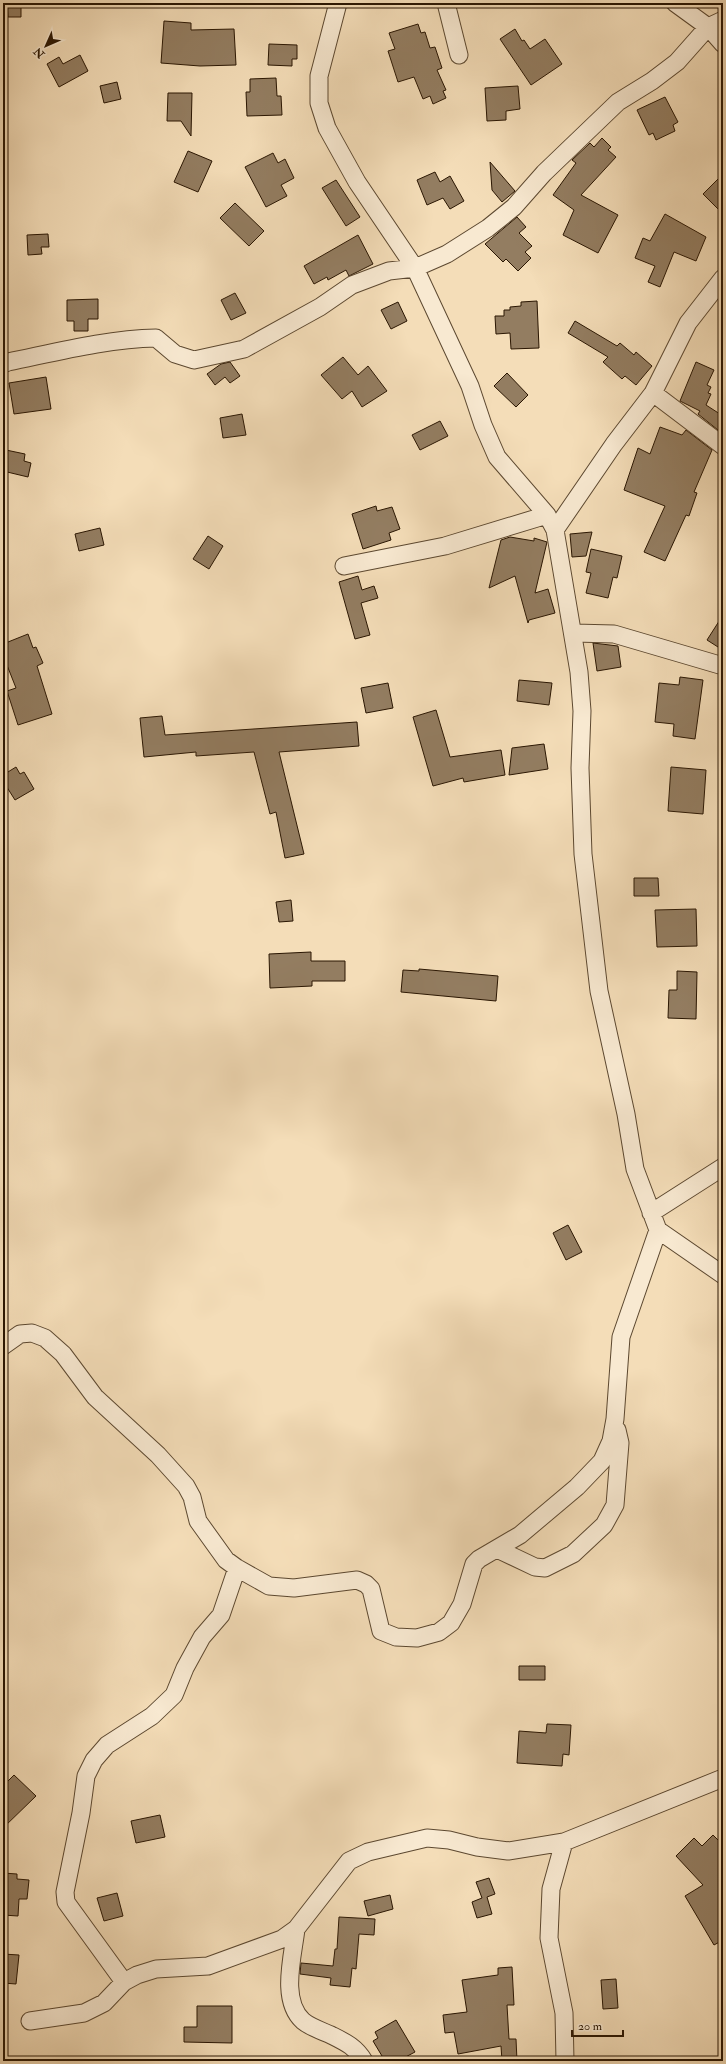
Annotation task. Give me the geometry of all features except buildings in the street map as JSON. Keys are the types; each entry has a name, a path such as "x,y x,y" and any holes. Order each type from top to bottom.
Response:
{"street":[{"path":"338,3 319,76 319,102 327,128 357,182 415,268 470,386 483,425 497,457 547,515 555,530 580,672 582,711 580,768 583,854 599,991 626,1114 635,1169 658,1230 723,1275"},
{"path":"446,3 459,54"},
{"path":"675,3 716,24 723,44"},
{"path":"3,364 76,348 140,338 156,338 175,354 194,360 216,356 244,349 320,307 352,285 389,271 415,268 447,254 488,228 514,206 544,173 618,102 652,81 677,62 716,24"},
{"path":"555,530 614,444 653,393 688,323 723,278"},
{"path":"653,393 723,446"},
{"path":"344,566 445,546 547,515"},
{"path":"574,633 614,634 723,666"},
{"path":"651,1213 723,1166"},
{"path":"3,1346 20,1334 32,1333 45,1338 63,1354 95,1397 158,1455 186,1486 192,1497 198,1521 226,1560 237,1568 269,1586 294,1588 357,1580 366,1584 371,1589 381,1631 396,1638 417,1638 439,1632 451,1622 462,1604 474,1564 479,1559 520,1535 577,1486 602,1461 611,1441 616,1419 621,1337 658,1230"},
{"path":"497,1549 535,1567 545,1568 573,1554 604,1525 615,1505 620,1443 616,1419"},
{"path":"124,1982 66,1902 65,1892 81,1813 86,1776 94,1760 107,1746 152,1716 174,1696 202,1637 221,1616 237,1568"},
{"path":"30,2021 84,2013 104,2003 124,1982 137,1975 156,1969 208,1966 282,1939 296,1929 349,1861 368,1852 427,1838 449,1840 477,1847 508,1851 564,1842 723,1778"},
{"path":"564,1842 551,1889 549,1938 564,2013 565,2061"},
{"path":"296,1929 290,1982 291,2000 296,2012 304,2022 355,2048 364,2061"}]}
